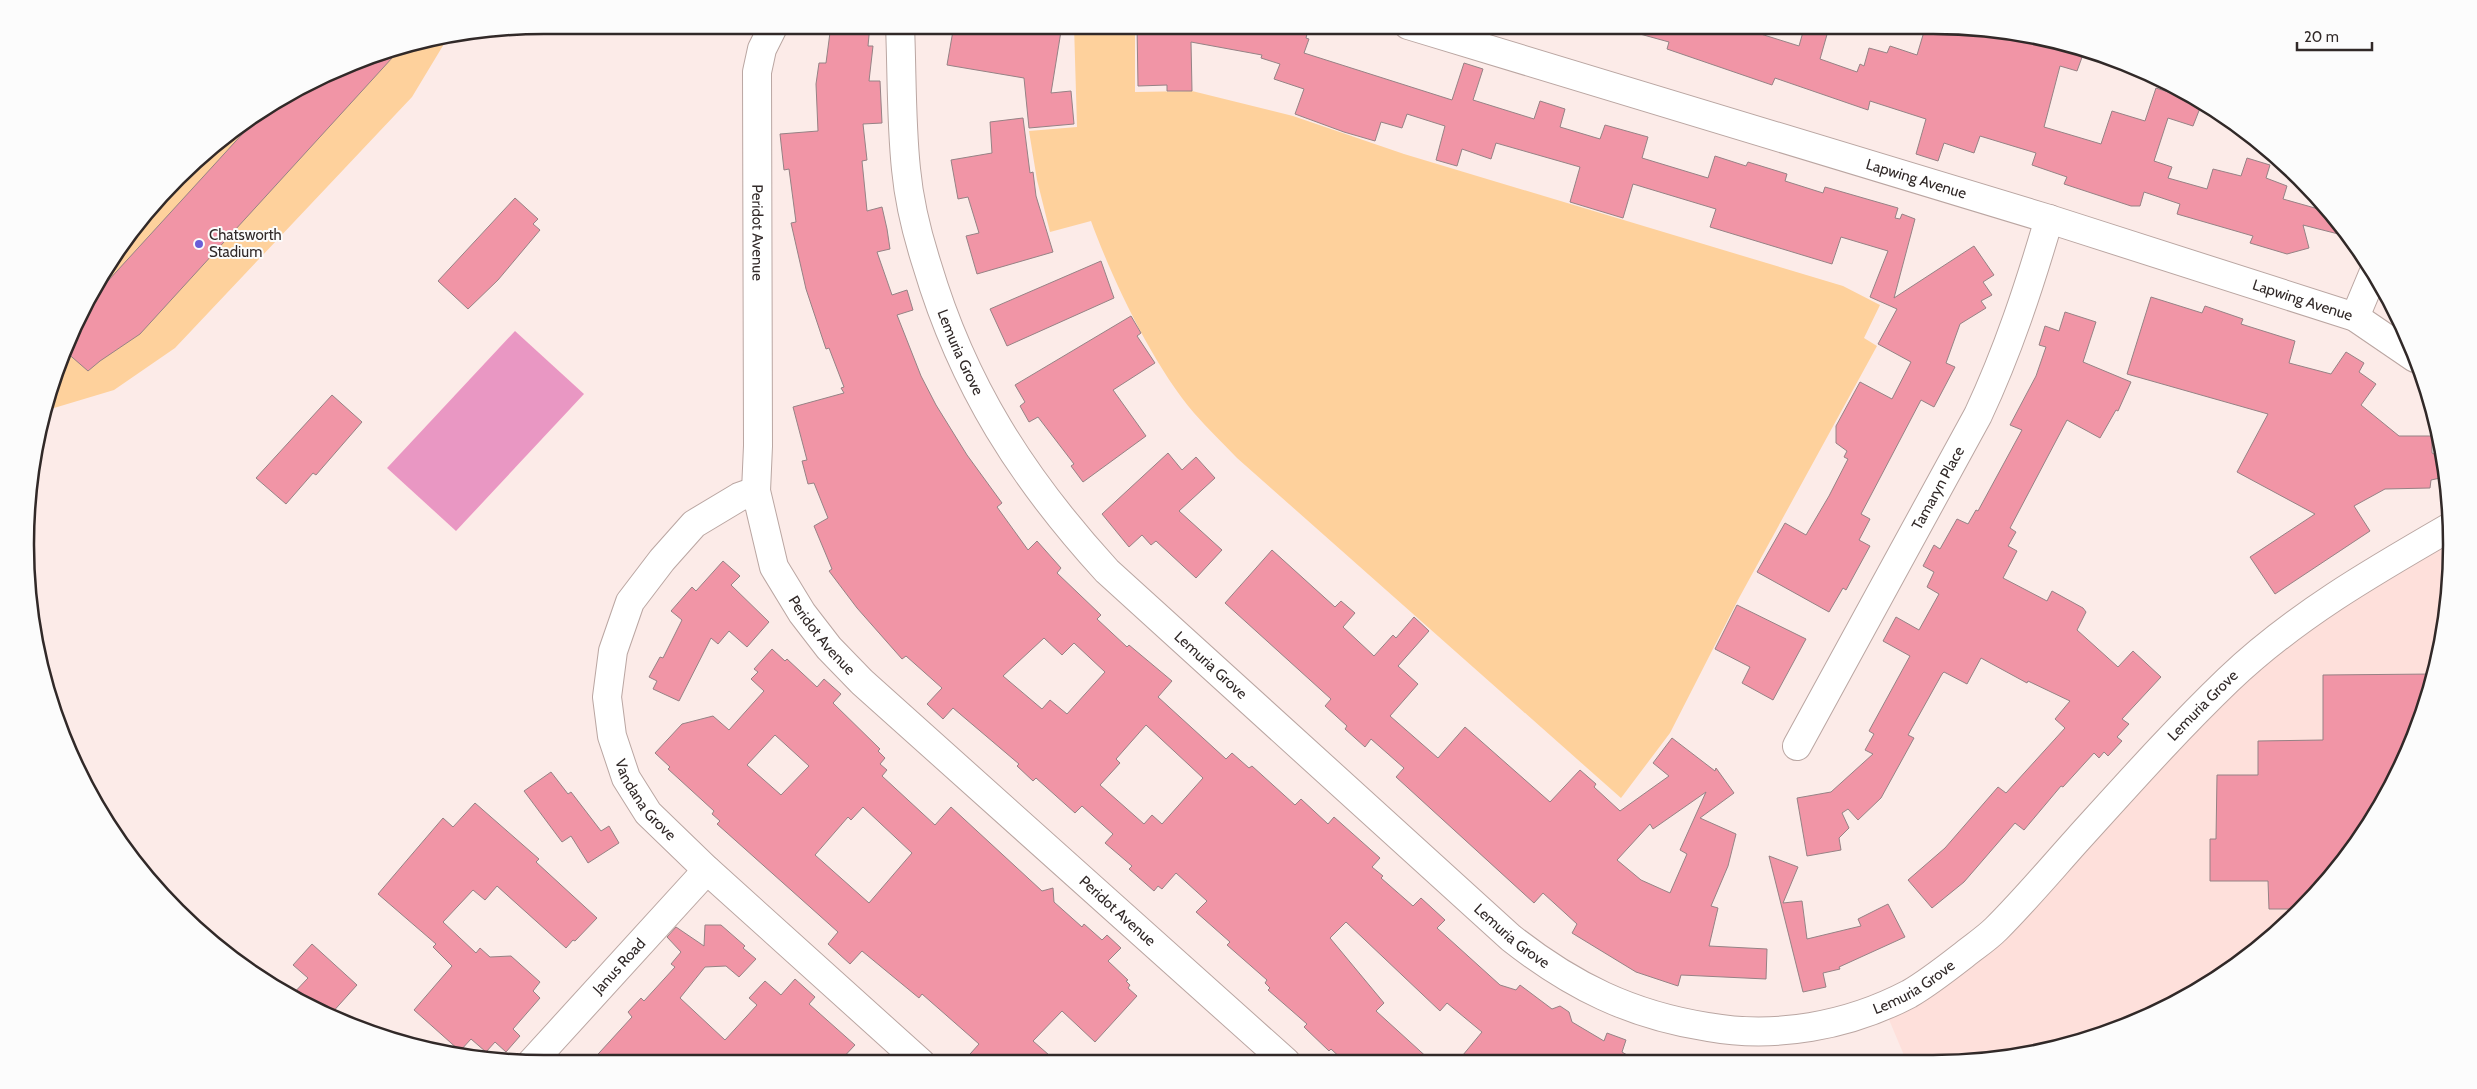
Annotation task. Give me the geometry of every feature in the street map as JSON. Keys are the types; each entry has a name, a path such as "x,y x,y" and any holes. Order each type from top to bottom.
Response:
{"street":[{"name":"Peridot Avenue","path":"770,34 762,49 757,72 758,446 756,491 774,567 802,613 829,648 862,682 1278,1055"},
{"name":"Lemuria Grove","path":"900,34 906,169 919,240 933,287 956,348 985,408 1025,472 1066,528 1107,571 1512,938 1545,965 1575,983 1625,1006 1677,1022 1728,1031 1771,1031 1818,1026 1867,1012 1910,993 1995,930 2161,747 2230,678 2298,621 2369,573 2443,531"},
{"name":"Lapwing Avenue","path":"1438,34 2049,219 2355,317 2405,351"},
{"name":"Tamaryn Place","path":"1798,746 1978,415 2018,322 2049,219"},
{"path":"2355,317 2370,281"},
{"name":"Vandana Grove","path":"756,491 694,524 662,560 630,602 613,651 608,697 612,736 626,778 648,813 707,870 912,1055"},
{"name":"Janus Road","path":"538,1055 707,870"}],"shaded area":[{"path":"1074,34 1135,34 1135,92 1192,91 1293,116 1404,154 1843,286 1880,305 1864,338 1877,346 1739,598 1670,733 1621,798 1237,458 1194,413 1164,371 1135,322 1091,221 1050,232 1037,180 1029,131 1077,127"},
{"name":"Chatsworth Stadium","path":"444,44 412,97 175,348 114,390 52,409 73,349 102,289 139,234 183,183 234,139 289,102 319,86 380,61 412,51"},
{"path":"515,331 584,394 456,531 387,468"},
{"path":"2443,529 2442,578 2433,644 2426,677 2404,740 2375,800 2357,828 2317,881 2294,906 2243,950 2188,987 2158,1003 2097,1028 2065,1038 1999,1051 1966,1054 1904,1055 1882,1003 1950,962 2224,679"}],"building":[{"path":"830,34 869,34 868,46 873,46 869,81 880,81 882,123 863,124 867,160 862,161 867,211 882,207 890,249 877,252 892,295 907,290 913,310 897,315 921,376 936,405 967,455 1002,503 997,507 1028,550 1037,541 1061,568 1057,573 1101,615 1097,619 1127,647 1129,645 1172,681 1158,697 1226,759 1232,753 1249,768 1252,766 1295,805 1301,799 1328,824 1334,817 1380,858 1372,867 1383,876 1381,878 1413,906 1421,898 1445,920 1437,928 1500,985 1516,990 1520,985 1552,1009 1560,1006 1569,1012 1572,1022 1604,1041 1607,1033 1626,1040 1622,1052 1627,1055 1463,1055 1482,1032 1447,1003 1440,1011 1346,922 1330,938 1384,1003 1376,1011 1424,1055 1337,1055 1331,1049 1329,1051 1304,1027 1307,1024 1268,990 1270,988 1265,983 1267,980 1227,945 1230,942 1196,912 1207,901 1176,873 1162,889 1158,886 1154,891 1129,869 1132,866 1105,843 1113,834 1082,806 1075,813 1036,778 1033,781 1017,766 1019,764 953,708 943,719 927,704 942,688 906,656 902,659 857,608 829,571 832,569 814,526 828,518 814,483 808,484 802,461 807,460 793,407 844,393 841,388 844,387 829,348 826,349 806,289 791,223 796,222 789,169 784,170 780,134 818,131 816,84 819,63 826,63","holes":["1044,638 1062,655 1074,643 1105,672 1067,714 1050,700 1042,709 1003,676","1146,725 1203,778 1162,824 1152,815 1144,824 1100,785 1120,763 1116,759"]},
{"path":"952,34 1061,34 1051,93 1071,91 1074,124 1029,128 1024,78 947,65"},
{"path":"1137,34 1307,34 1306,38 1309,39 1304,53 1452,100 1464,63 1483,69 1473,100 1534,119 1540,101 1565,109 1560,127 1600,139 1605,125 1648,137 1642,158 1708,178 1715,156 1746,166 1748,162 1787,174 1785,181 1823,193 1825,187 1898,208 1895,218 1900,219 1902,214 1915,219 1894,298 1974,246 1994,275 1983,282 1992,295 1981,301 1986,308 1960,324 1946,363 1955,367 1934,407 1921,400 1861,514 1870,519 1859,540 1870,546 1846,590 1843,588 1829,612 1757,572 1785,523 1806,535 1829,496 1848,459 1844,457 1847,451 1836,443 1836,426 1860,382 1892,399 1911,362 1878,344 1897,309 1870,297 1888,251 1841,237 1832,264 1710,227 1716,209 1633,184 1623,218 1570,202 1580,167 1496,143 1491,159 1462,149 1457,166 1436,160 1445,126 1407,114 1402,128 1381,122 1375,141 1344,132 1295,114 1304,89 1274,79 1280,64 1261,58 1262,55 1191,42 1192,91 1167,91 1167,85 1138,86"},
{"path":"1640,34 1761,34 1799,46 1802,34 1827,34 1820,59 1857,72 1860,64 1864,66 1869,48 1887,53 1890,46 1917,55 1923,34 1999,38 2065,51 2082,56 2077,71 2060,66 2044,127 2101,144 2112,111 2145,121 2156,88 2171,93 2199,109 2193,126 2168,118 2154,161 2172,167 2168,178 2207,189 2213,169 2241,176 2247,158 2270,165 2266,178 2287,186 2283,199 2318,209 2338,234 2303,225 2309,248 2287,254 2250,243 2253,236 2177,214 2180,204 2144,192 2140,206 2131,206 2064,184 2067,177 2032,165 2036,153 1980,136 1974,153 1944,143 1938,161 1916,154 1926,119 1870,101 1868,110 1775,78 1772,85 1667,49 1669,42"},
{"path":"393,57 140,334 88,371 70,356 86,319 105,284 244,132 289,102 319,86"},
{"path":"1023,118 1030,173 1033,172 1036,196 1053,252 977,274 966,236 979,233 968,197 958,199 951,160 992,153 990,122"},
{"path":"515,198 538,219 533,224 540,230 498,280 468,309 438,281"},
{"path":"1101,261 1114,298 1007,346 990,309"},
{"path":"2151,297 2202,313 2205,306 2243,319 2241,324 2295,341 2289,363 2331,374 2346,352 2364,363 2359,372 2376,384 2361,405 2399,436 2431,436 2432,453 2435,454 2439,478 2431,480 2430,488 2385,489 2354,506 2370,531 2275,594 2250,557 2315,514 2237,472 2268,414 2127,374"},
{"path":"2065,312 2096,322 2083,362 2131,382 2118,411 2116,410 2100,438 2067,420 2010,528 2016,532 2008,546 2017,551 2003,578 2047,601 2052,591 2083,608 2086,612 2077,630 2118,667 2133,651 2161,677 2122,719 2129,724 2117,737 2122,741 2108,756 2104,752 2099,758 2094,753 2063,787 2061,786 2024,830 2015,823 1964,882 1932,908 1908,880 1945,848 1998,787 2006,793 2065,728 2055,719 2070,701 2028,681 2027,683 1981,658 1967,684 1944,672 1942,674 1908,735 1914,738 1881,798 1858,820 1848,809 1842,813 1849,828 1839,838 1841,850 1807,856 1797,798 1831,792 1873,754 1865,750 1874,734 1869,731 1910,656 1883,641 1896,617 1919,630 1939,594 1927,587 1934,572 1923,566 1934,545 1940,549 1957,519 1968,524 1976,510 1978,511 2022,430 2010,425 2036,376 2046,347 2039,345 2045,326 2059,331"},
{"path":"1131,316 1141,333 1137,336 1155,363 1113,390 1146,436 1083,482 1071,466 1074,464 1038,417 1029,422 1020,406 1025,402 1015,385"},
{"path":"332,395 362,422 316,475 313,473 286,504 256,478"},
{"path":"1168,453 1182,470 1196,457 1215,478 1179,511 1222,550 1196,578 1156,541 1151,545 1142,535 1129,547 1102,514"},
{"path":"1272,550 1335,607 1341,601 1355,613 1343,627 1374,656 1393,635 1396,638 1414,617 1429,631 1398,666 1418,684 1390,716 1438,758 1465,727 1550,802 1580,770 1596,784 1594,787 1620,811 1669,776 1653,763 1672,738 1715,771 1716,768 1734,793 1700,818 1736,834 1728,866 1711,906 1718,908 1709,946 1767,949 1766,979 1681,975 1678,986 1636,972 1572,933 1577,924 1543,893 1534,903 1396,777 1404,768 1371,739 1365,747 1345,729 1347,726 1325,706 1331,699 1225,603","holes":["1706,792 1680,850 1687,854 1670,893 1641,880 1617,860 1650,824 1653,829"]},
{"path":"723,561 740,576 731,585 769,622 747,647 729,631 718,644 711,638 679,701 653,689 657,681 649,677 660,657 663,658 682,620 671,611 692,587 696,591"},
{"path":"1737,605 1806,639 1773,700 1742,683 1750,667 1715,649"},
{"path":"772,649 785,661 787,659 817,687 824,679 841,694 833,703 880,749 878,751 885,758 880,764 887,770 882,776 935,825 951,807 1042,891 1053,888 1054,902 1082,927 1084,924 1102,940 1107,935 1121,948 1108,961 1128,980 1126,981 1130,985 1128,988 1137,996 1095,1042 1062,1011 1033,1041 1049,1055 969,1055 979,1044 922,994 919,998 862,951 850,964 828,944 838,932 717,824 720,821 712,814 714,811 668,769 670,767 655,753 682,724 713,716 729,730 764,691 751,679 758,672 754,669","holes":["775,735 809,766 781,795 747,765","863,807 912,853 869,903 815,855 848,817 851,820"]},
{"path":"2427,674 2416,709 2391,770 2357,828 2317,881 2294,906 2291,909 2269,909 2268,881 2210,881 2210,839 2216,839 2217,775 2258,775 2258,741 2323,740 2323,675"},
{"path":"551,772 568,794 571,792 601,831 609,826 619,843 588,863 571,836 562,842 524,791"},
{"path":"475,803 539,859 536,862 597,918 566,948 497,886 485,900 473,890 443,922 476,953 480,948 490,957 511,956 540,982 533,991 540,998 513,1029 520,1036 506,1052 495,1042 486,1052 471,1039 463,1048 455,1047 414,1010 452,966 433,947 436,944 378,894 443,818 453,827"},
{"path":"1769,856 1798,867 1783,903 1802,901 1807,939 1861,926 1858,919 1888,904 1905,937 1839,967 1840,969 1823,973 1826,987 1803,992"},
{"path":"705,925 721,925 745,946 743,948 756,959 739,977 726,966 705,967 680,998 725,1040 757,1005 749,998 765,981 781,995 795,979 815,997 809,1004 855,1045 846,1055 597,1055 632,1017 628,1012 641,998 644,1001 675,967 671,964 681,952 667,937 676,927 704,946"},
{"path":"312,944 357,985 335,1010 296,991 308,978 293,965"}],"place":[{"name":"Chatsworth Stadium","path":"199,244"}]}
